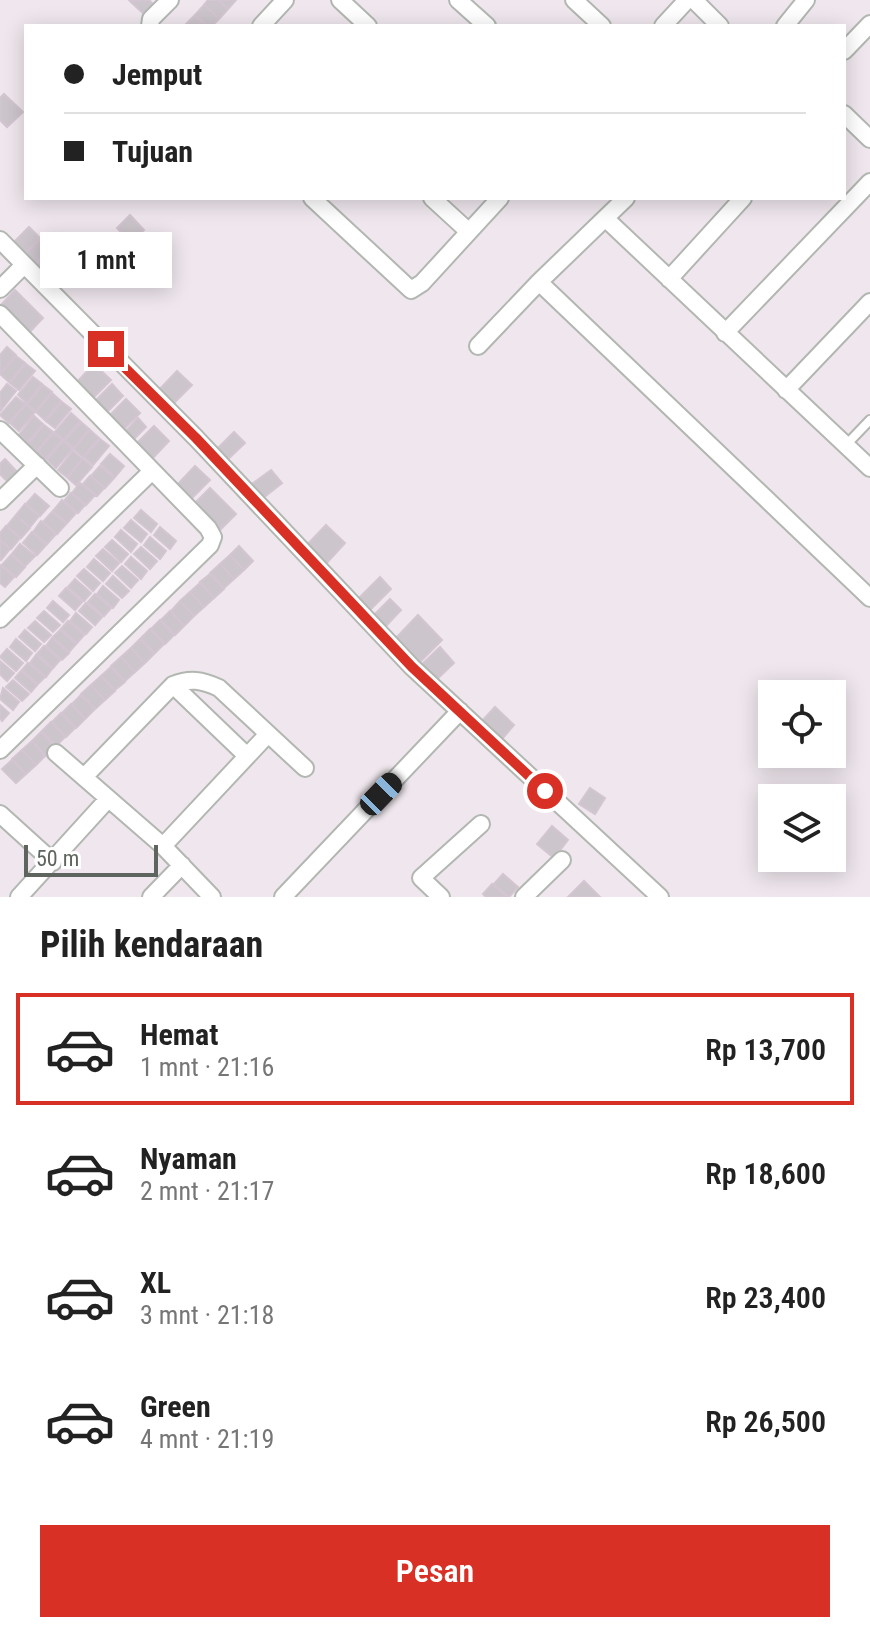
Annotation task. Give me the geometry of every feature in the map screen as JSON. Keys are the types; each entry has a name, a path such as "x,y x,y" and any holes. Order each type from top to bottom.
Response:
{"street":[{"path":"150,24 151,19 170,0"},
{"path":"263,24 285,0"},
{"path":"340,0 366,24"},
{"path":"458,0 485,24"},
{"path":"574,0 600,24"},
{"path":"665,24 687,0"},
{"path":"694,0 718,24"},
{"path":"790,24 806,0"},
{"path":"846,49 870,24"},
{"path":"846,116 870,139"},
{"path":"725,333 870,182"},
{"path":"314,200 411,290 422,283 498,200"},
{"path":"434,200 468,231"},
{"path":"478,346 624,200"},
{"path":"669,279 741,200"},
{"path":"606,219 870,468"},
{"path":"0,240 196,438 367,621 652,895"},
{"path":"0,289 24,265"},
{"path":"539,282 870,598"},
{"path":"786,390 870,302"},
{"path":"0,314 208,528 213,537 210,545 0,750"},
{"path":"0,430 60,488"},
{"path":"0,501 37,465"},
{"path":"0,619 151,472"},
{"path":"84,777 173,685 193,680 206,681 219,688 305,768"},
{"path":"173,685 246,755"},
{"path":"283,897 460,711"},
{"path":"163,846 268,734"},
{"path":"56,753 163,846 212,897"},
{"path":"19,897 108,799"},
{"path":"0,814 53,862"},
{"path":"441,897 421,878 481,824"},
{"path":"524,897 562,860"},
{"path":"151,897 182,865"}],"lane":[{"path":"846,446 870,420"}],"building":[{"path":"149,0 154,5 145,15 130,1"},
{"path":"208,0 218,0 228,9 219,19 204,5"},
{"path":"219,0 236,0 228,9"},
{"path":"204,5 219,19 214,24 205,24 195,15"},
{"path":"195,15 204,24 186,24"},
{"path":"4,94 23,112 7,127 0,120 0,98"},
{"path":"130,215 144,230 131,243 117,228"},
{"path":"29,227 40,238 23,255 12,244"},
{"path":"42,238 51,247 34,264 24,255"},
{"path":"55,245 74,264 54,285 35,266"},
{"path":"150,246 165,258 147,279 132,266"},
{"path":"15,290 43,318 26,336 0,309"},
{"path":"7,347 16,355 0,374 0,355"},
{"path":"16,356 25,363 9,382 0,374"},
{"path":"26,364 35,371 19,390 10,383"},
{"path":"94,364 111,380 92,399 76,383"},
{"path":"177,371 192,385 170,407 156,393"},
{"path":"33,377 42,384 27,403 18,395"},
{"path":"7,384 16,391 1,410 0,393"},
{"path":"112,384 123,396 106,413 94,402"},
{"path":"43,385 52,392 36,411 27,404"},
{"path":"52,393 61,401 45,420 36,412"},
{"path":"16,397 25,404 9,423 0,415"},
{"path":"126,399 140,413 122,431 108,417"},
{"path":"62,402 71,409 55,428 46,421"},
{"path":"26,405 35,412 19,431 10,423"},
{"path":"71,413 80,421 64,440 55,432"},
{"path":"34,416 43,424 28,442 19,435"},
{"path":"138,418 146,427 132,441 124,433"},
{"path":"81,422 89,429 74,448 65,441"},
{"path":"44,425 53,432 37,451 28,444"},
{"path":"154,426 169,441 150,461 134,446"},
{"path":"90,430 99,438 83,457 74,449"},
{"path":"234,432 245,443 224,463 214,452"},
{"path":"53,433 62,440 46,459 37,452"},
{"path":"100,439 109,446 93,465 84,457"},
{"path":"63,441 72,449 56,468 47,460"},
{"path":"73,451 82,459 67,477 58,470"},
{"path":"110,454 124,466 115,477 101,464"},
{"path":"5,459 19,474 9,483 0,474 0,464"},
{"path":"83,459 92,467 76,485 68,478"},
{"path":"100,466 114,478 105,488 91,476"},
{"path":"195,466 210,480 190,500 176,486"},
{"path":"271,470 282,483 263,498 252,484"},
{"path":"90,476 104,488 97,496 83,484"},
{"path":"80,483 95,495 86,505 72,493"},
{"path":"210,488 236,514 219,531 193,505"},
{"path":"71,493 85,505 78,513 64,501"},
{"path":"35,494 49,506 40,516 26,504"},
{"path":"62,500 76,513 67,523 53,511"},
{"path":"25,504 39,516 30,527 16,515"},
{"path":"141,510 157,524 151,532 134,518"},
{"path":"52,512 66,524 57,534 43,522"},
{"path":"16,515 30,528 21,538 7,526"},
{"path":"131,520 147,534 141,542 124,528"},
{"path":"41,521 56,534 47,544 33,532"},
{"path":"326,525 345,543 323,567 303,549"},
{"path":"6,526 20,538 11,549 0,539 0,533"},
{"path":"160,527 176,541 170,549 154,535"},
{"path":"121,530 137,544 131,552 115,537"},
{"path":"32,532 46,545 37,555 23,543"},
{"path":"150,537 166,551 160,559 144,545"},
{"path":"112,540 128,554 121,562 105,547"},
{"path":"0,541 10,549 1,560 0,559"},
{"path":"20,544 35,556 25,566 12,554"},
{"path":"239,546 253,561 244,570 230,555"},
{"path":"141,547 157,561 150,569 134,554"},
{"path":"103,549 119,563 112,571 96,556"},
{"path":"11,555 25,567 16,577 2,565"},
{"path":"230,555 244,570 234,579 220,564"},
{"path":"131,557 147,571 141,579 125,564"},
{"path":"94,559 110,573 103,581 87,567"},
{"path":"220,564 234,579 224,588 210,573"},
{"path":"0,565 14,577 5,587 0,583"},
{"path":"122,566 138,580 131,588 115,573"},
{"path":"84,569 100,583 93,591 77,576"},
{"path":"210,574 224,589 214,598 200,582"},
{"path":"113,576 129,591 122,598 106,584"},
{"path":"380,577 391,589 367,613 356,601"},
{"path":"75,579 91,593 84,601 68,587"},
{"path":"200,583 214,598 204,607 190,592"},
{"path":"103,586 119,600 113,608 97,594"},
{"path":"66,588 82,602 75,610 59,596"},
{"path":"190,592 204,607 194,616 180,601"},
{"path":"95,594 111,608 104,616 88,602"},
{"path":"390,599 401,610 385,627 373,616"},
{"path":"53,601 69,615 63,622 47,608"},
{"path":"180,601 194,616 184,626 171,611"},
{"path":"86,603 102,617 95,625 79,611"},
{"path":"44,611 60,625 53,632 37,618"},
{"path":"170,611 184,626 175,635 161,620"},
{"path":"76,613 92,627 86,634 70,621"},
{"path":"418,615 442,640 417,665 393,641"},
{"path":"160,620 174,635 165,644 151,629"},
{"path":"35,621 51,635 44,642 28,628"},
{"path":"68,621 84,635 77,643 61,629"},
{"path":"150,629 164,644 155,653 141,638"},
{"path":"25,630 41,644 35,651 19,637"},
{"path":"60,630 76,644 69,652 53,637"},
{"path":"52,638 69,653 62,660 46,646"},
{"path":"16,639 32,653 26,661 10,647"},
{"path":"140,639 154,654 145,663 131,648"},
{"path":"44,646 60,660 53,668 37,654"},
{"path":"440,647 454,663 433,683 418,668"},
{"path":"131,648 145,663 135,672 121,657"},
{"path":"7,649 23,663 16,671 0,657"},
{"path":"36,655 52,669 46,677 30,663"},
{"path":"121,657 135,672 125,681 111,666"},
{"path":"0,661 14,673 7,681 0,674"},
{"path":"28,663 45,677 38,684 22,670"},
{"path":"111,667 125,682 115,690 101,676"},
{"path":"21,671 37,685 31,692 15,678"},
{"path":"101,676 115,691 105,700 91,685"},
{"path":"13,680 29,694 22,701 6,687"},
{"path":"91,685 105,700 95,709 81,694"},
{"path":"3,688 19,702 13,710 0,699"},
{"path":"81,695 95,709 85,719 72,704"},
{"path":"71,704 85,719 76,728 62,713"},
{"path":"0,705 9,713 2,721 0,718"},
{"path":"495,707 514,725 502,739 482,721"},
{"path":"61,713 75,728 66,737 52,722"},
{"path":"51,722 65,737 56,746 42,731"},
{"path":"41,732 55,747 46,756 32,741"},
{"path":"32,741 45,756 36,765 22,750"},
{"path":"22,750 36,765 26,774 12,759"},
{"path":"12,760 26,774 16,783 2,769"},
{"path":"590,788 605,798 595,814 579,804"},
{"path":"552,826 568,840 554,858 537,844"},
{"path":"503,874 518,887 509,897 494,884"},
{"path":"584,881 600,897 568,897"},
{"path":"492,884 506,897 486,897 483,894"}],"route":[{"path":"106,349 196,438 412,667 545,791"}]}
